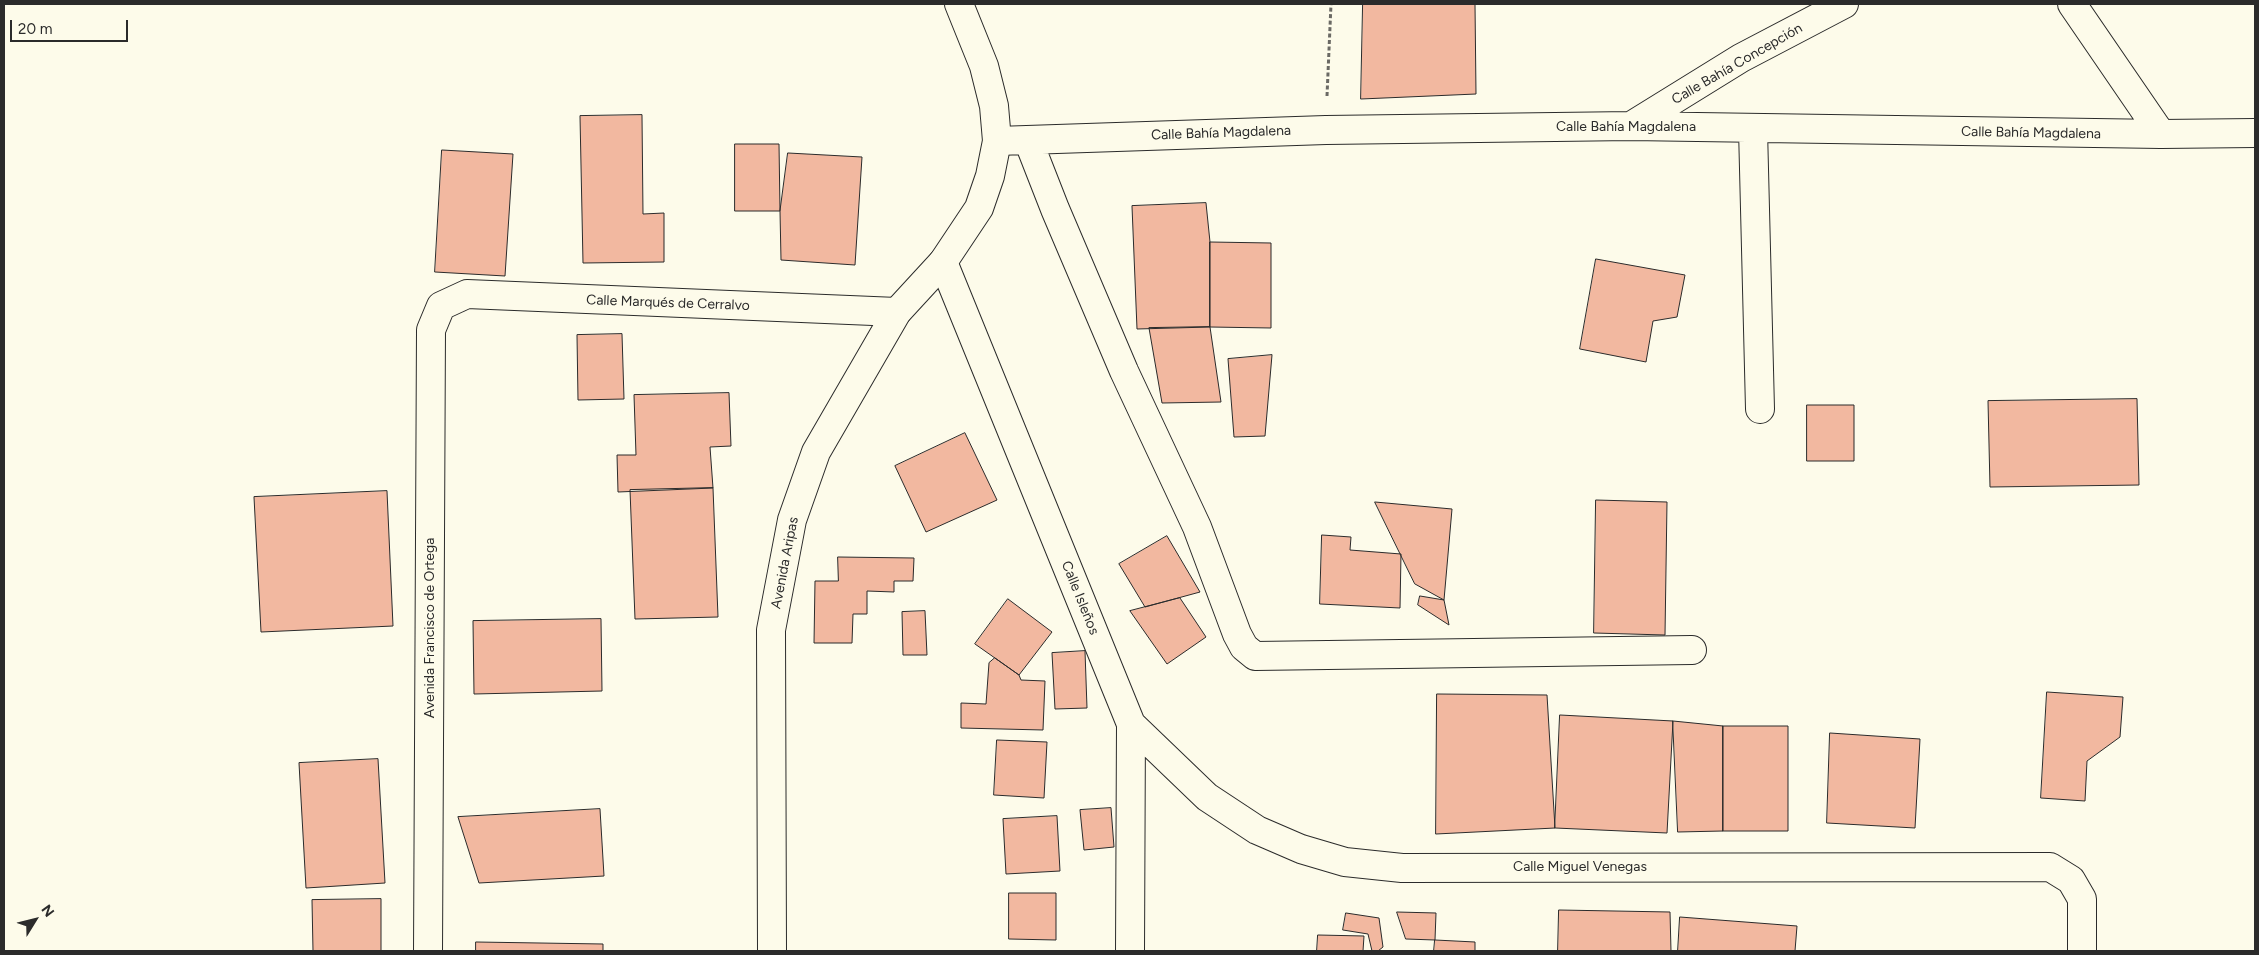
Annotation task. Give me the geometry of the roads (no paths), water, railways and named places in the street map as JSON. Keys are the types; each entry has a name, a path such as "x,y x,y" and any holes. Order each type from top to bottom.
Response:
{"street":[{"name":"Avenida Aripas","path":"772,951 771,630 792,520 816,452 897,312 943,262 980,208 990,176 997,141 994,106 984,66 959,4"},
{"name":"Calle Bahía Concepción","path":"1631,126 1741,58 1844,4"},
{"path":"2072,4 2161,134"},
{"name":"Calle Bahía Magdalena","path":"997,141 1326,130 1631,126 2161,134 2255,133"},
{"path":"1753,129 1760,409"},
{"path":"1028,140 1124,371 1197,527 1237,634 1244,647 1255,656 1692,650"},
{"name":"Calle Isleños","path":"943,262 1131,724 1130,951"},
{"name":"Calle Marqués de Cerralvo","path":"441,306 467,294 897,312"},
{"name":"Avenida Francisco de Ortega","path":"428,951 431,330 441,306"},
{"name":"Calle Miguel Venegas","path":"1131,724 1207,797 1257,830 1301,849 1345,862 1402,868 2050,867 2071,880 2082,898 2082,951"}]}
